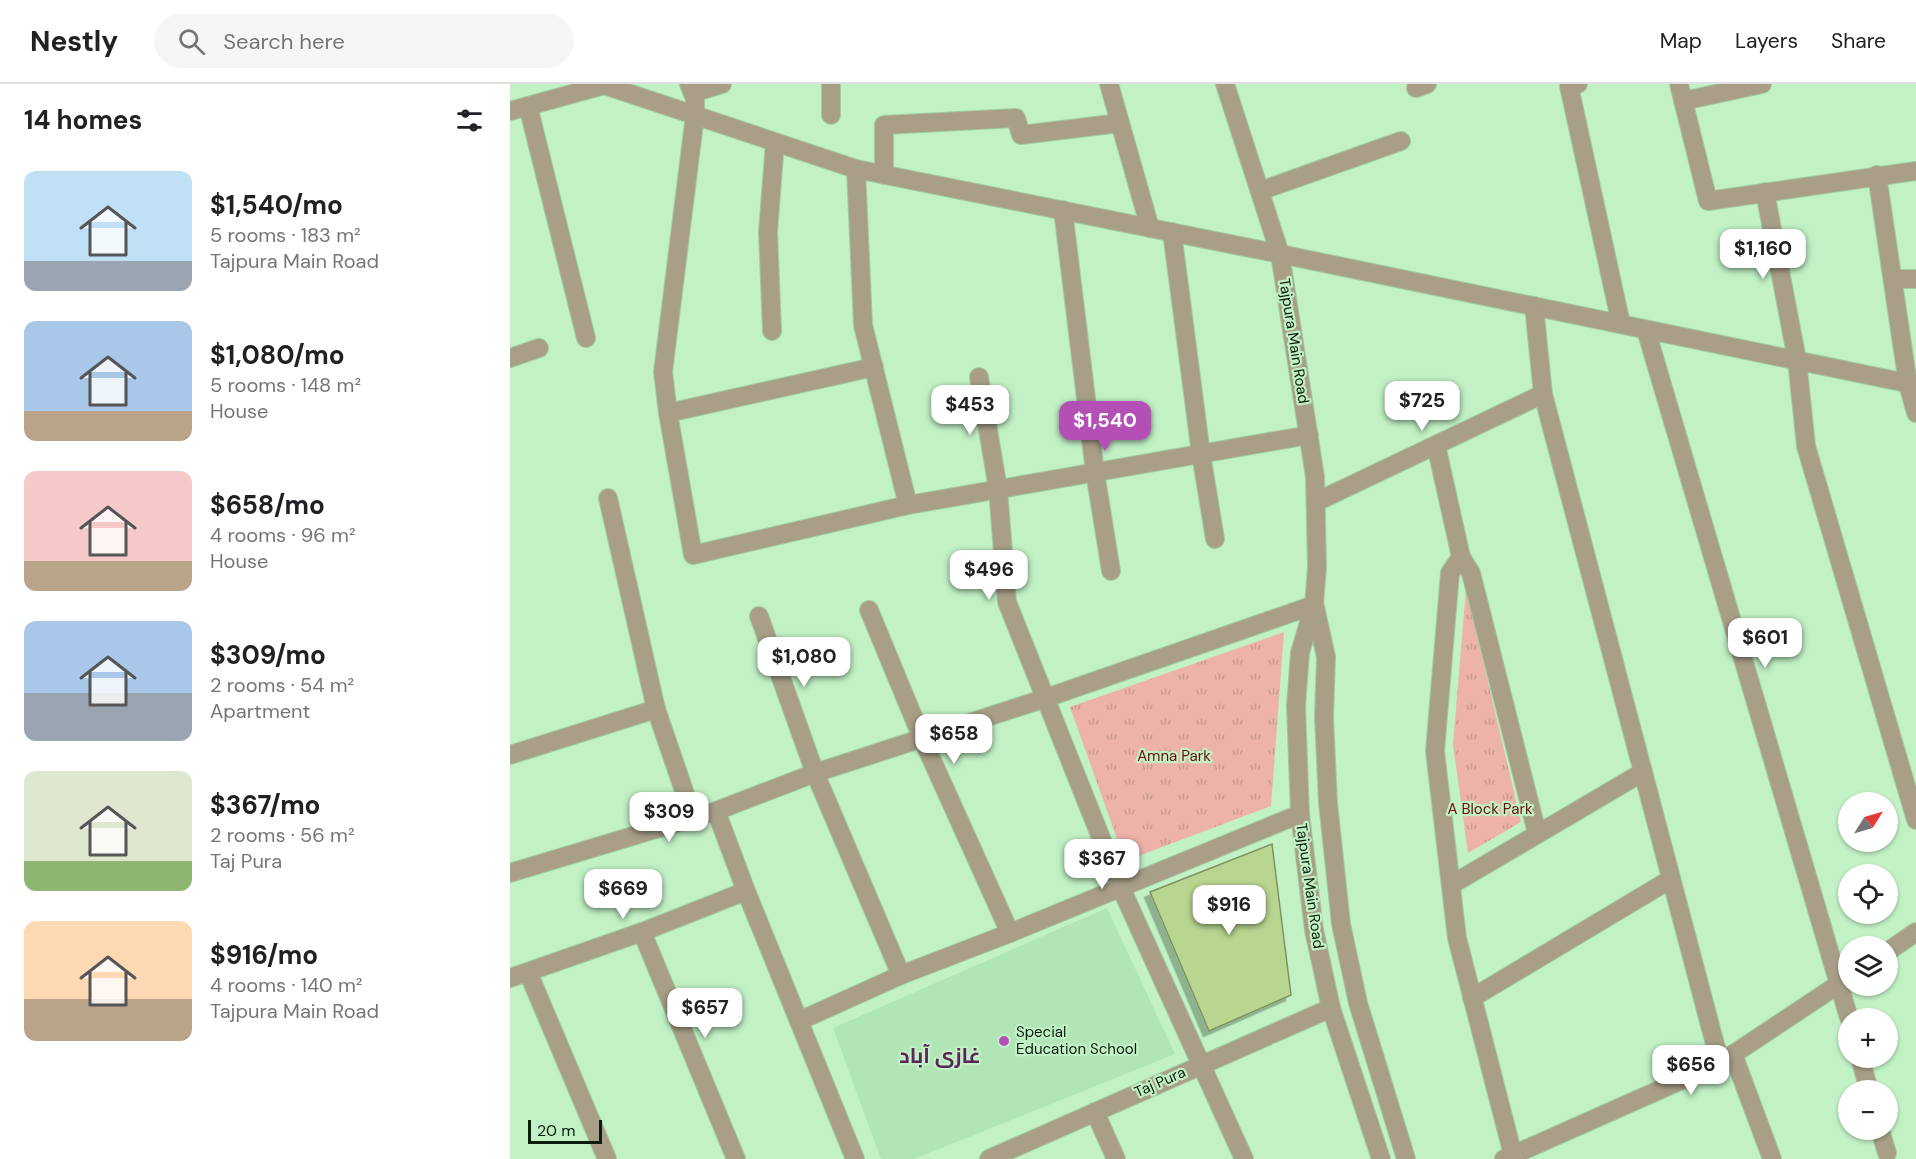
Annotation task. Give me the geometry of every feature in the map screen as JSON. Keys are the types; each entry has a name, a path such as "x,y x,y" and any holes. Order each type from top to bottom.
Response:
{"street":[{"path":"722,84 691,89 695,99 695,115 663,372 693,555 908,505 1309,435"},
{"path":"831,84 831,115"},
{"path":"1109,84 1150,228"},
{"name":"Tajpura Main Road","path":"1225,84 1280,254 1315,477 1317,567 1314,605 1300,653 1296,706 1300,814 1314,930 1330,1008 1381,1159"},
{"path":"1578,84 1569,86 1621,324"},
{"path":"1762,84 1681,93 1707,201 1916,171"},
{"path":"586,338 519,108 604,85 856,169 1912,385"},
{"path":"884,175 884,125 1016,118 1021,135 1120,123"},
{"path":"1260,191 1401,141"},
{"path":"772,331 768,232 775,142"},
{"path":"856,169 863,325 908,505"},
{"path":"1877,175 1916,413"},
{"path":"1765,192 1797,360 1806,446 1916,820"},
{"path":"1063,210 1095,472 1111,571"},
{"path":"1172,232 1201,454 1215,539"},
{"path":"1893,279 1916,279"},
{"path":"1534,306 1543,394 1671,879 1726,1058 1772,1159"},
{"path":"1646,330 1838,961"},
{"path":"510,358 539,348"},
{"path":"668,413 874,367"},
{"path":"979,377 998,489 1007,602 1121,888 1244,1159"},
{"path":"1316,502 1543,394"},
{"path":"1436,445 1461,557 1471,573 1537,833"},
{"path":"608,498 656,709 693,817"},
{"path":"1461,557 1450,573 1435,751 1457,938 1508,1157 1726,1058 1838,985"},
{"path":"510,873 717,811 815,773 1046,698 1314,605"},
{"name":"Tajpura Main Road","path":"1314,605 1326,657 1324,717 1328,803 1341,924 1358,1003 1406,1159"},
{"path":"869,610 922,738 1010,933"},
{"path":"759,616 815,773 901,975"},
{"path":"510,755 656,709"},
{"path":"1451,885 1642,772"},
{"path":"717,811 746,891 855,1159"},
{"path":"799,1021 901,975 1010,933 1300,814"},
{"path":"1472,998 1671,879"},
{"path":"510,978 642,932 746,891"},
{"path":"642,932 736,1159"},
{"path":"1898,944 1916,932"},
{"path":"528,972 607,1159"},
{"name":"Taj Pura","path":"989,1159 1330,1008"},
{"path":"1095,1112 1116,1159"},
{"path":"1883,1140 1887,1153"}],"shaded area":[{"name":"Special Education School","path":"1107,908 1175,1054 914,1159 881,1159 833,1028"}],"green space":[{"name":"A Block Park","path":"1466,589 1521,822 1468,853 1453,744"},
{"name":"Amna Park","path":"1284,632 1271,806 1125,861 1070,707"}],"building":[{"path":"1272,844 1291,995 1209,1031 1150,892"}],"place":[{"name":"Special Education School","path":"1004,1041"}],"district":[{"name":"غازى آباد","path":"940,1056"}]}
